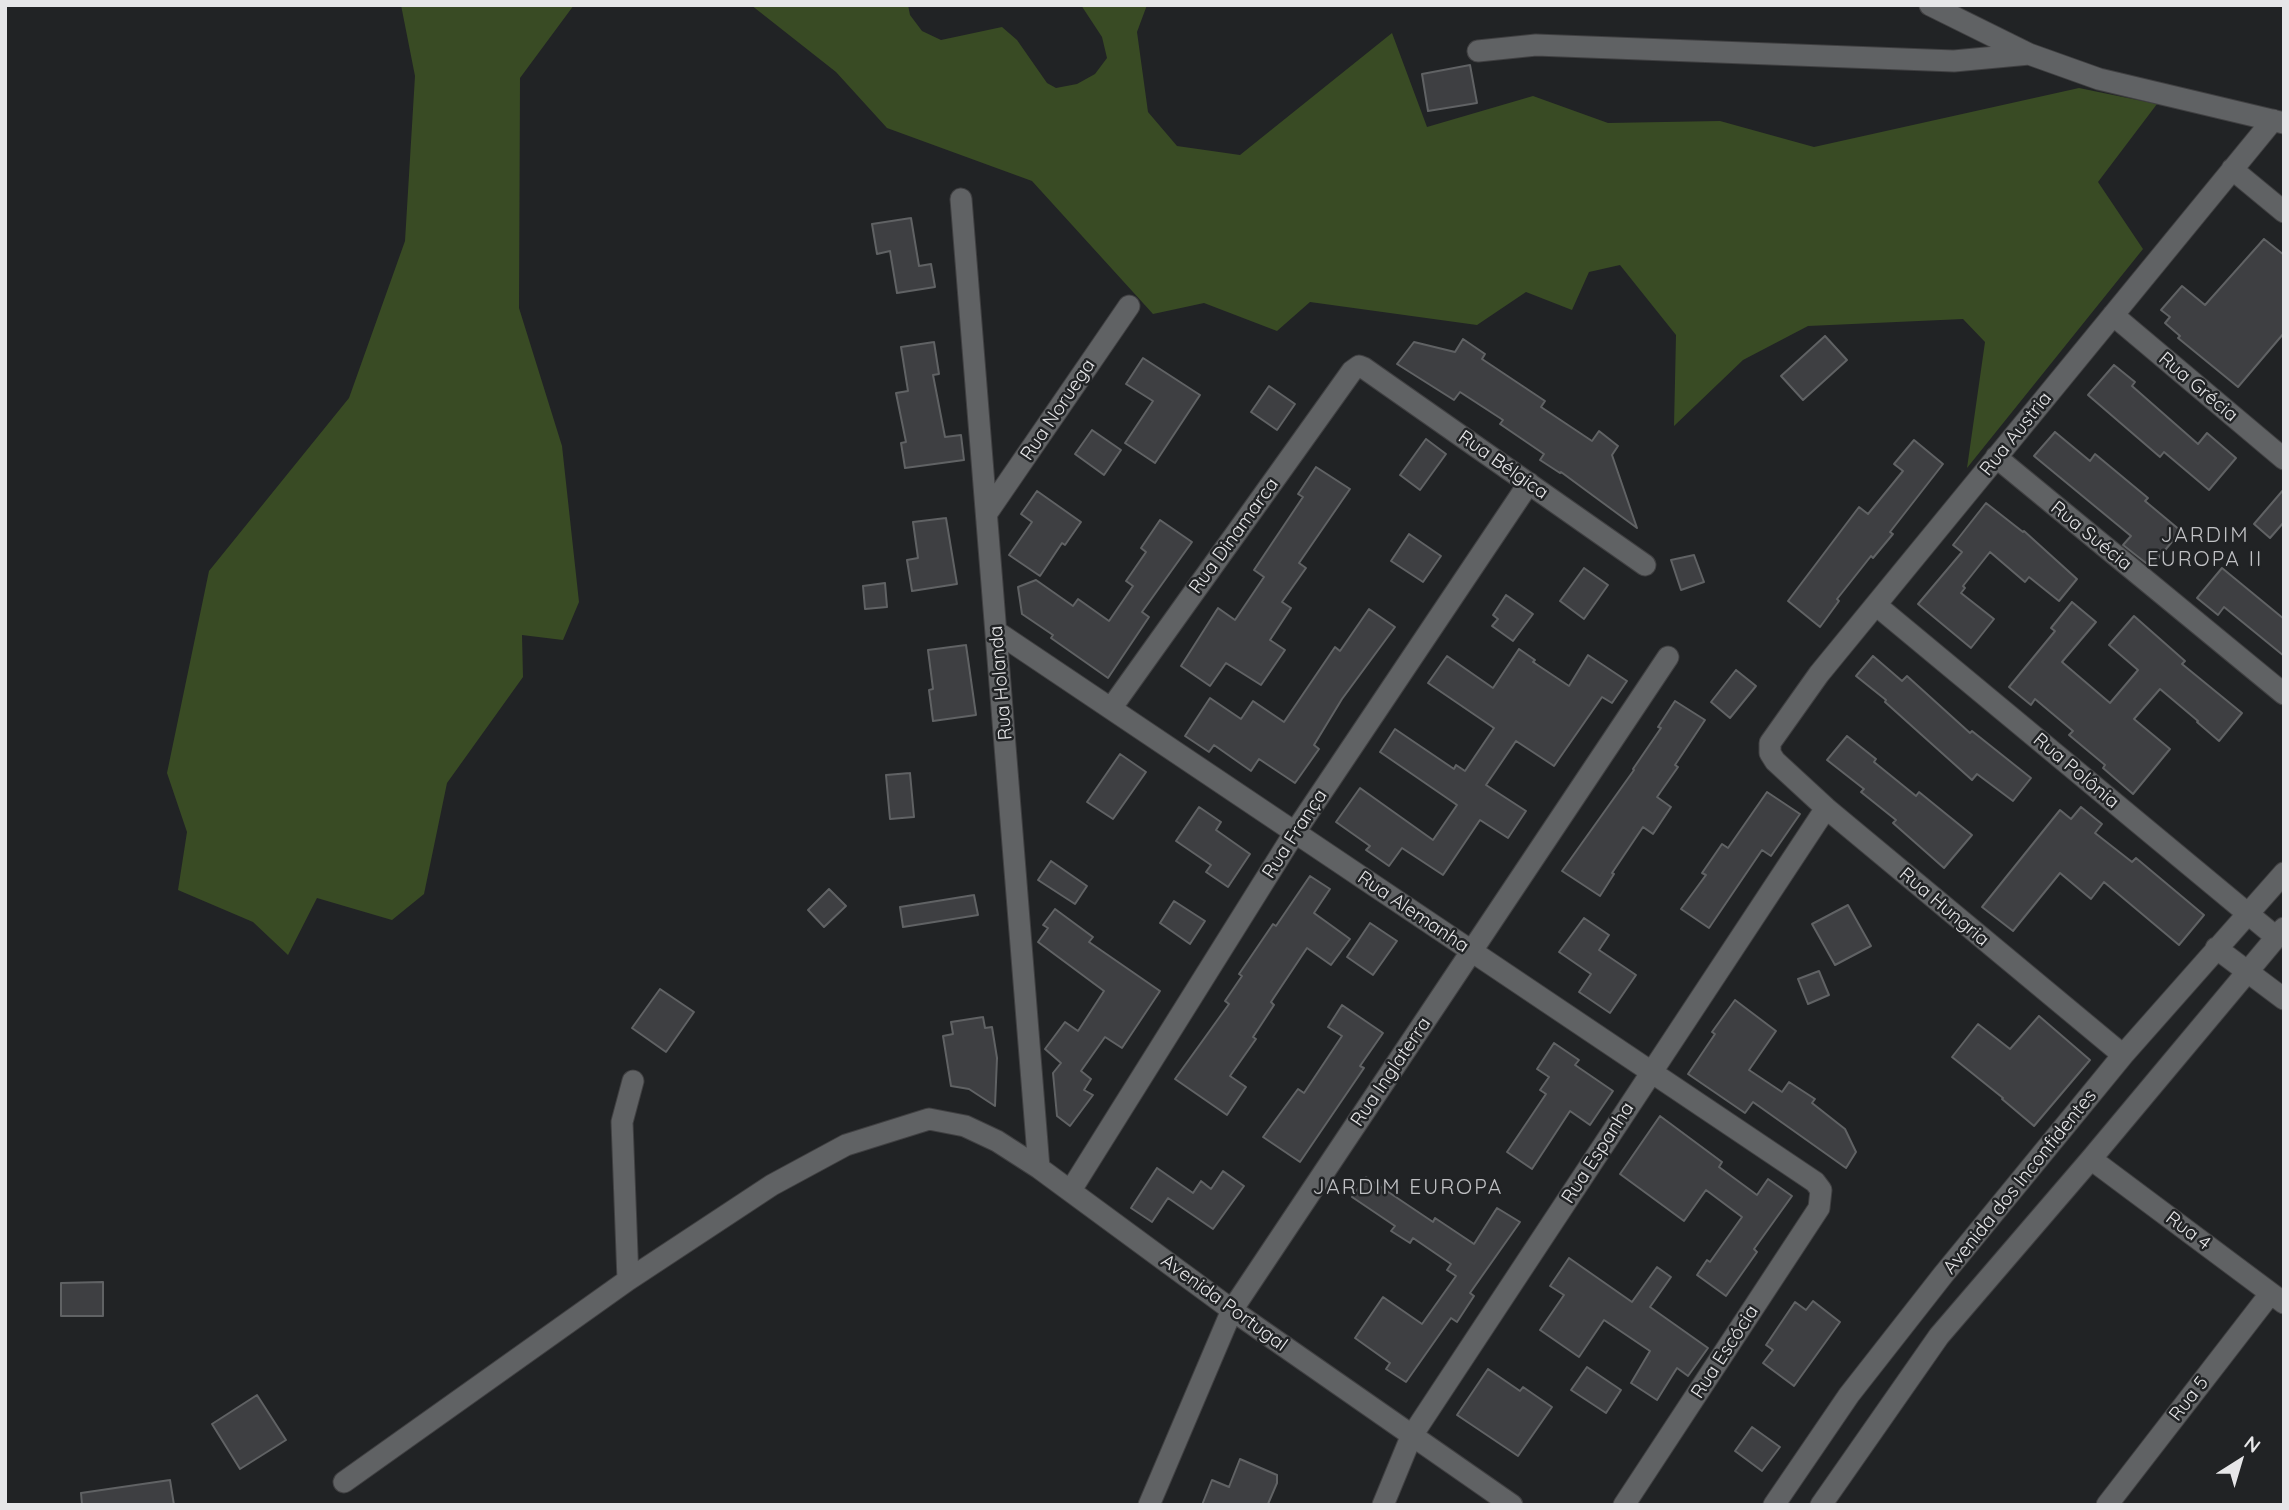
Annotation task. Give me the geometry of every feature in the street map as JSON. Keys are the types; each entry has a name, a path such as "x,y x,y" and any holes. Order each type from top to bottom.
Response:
{"street":[{"path":"1930,5 2029,54 2099,79 2278,122"},
{"path":"1478,51 1536,45 1954,61 2029,54"},
{"name":"Rua Austria","path":"1770,754 1770,744 1777,731 1819,674 2232,169 2278,122"},
{"path":"2232,169 2284,212"},
{"name":"Rua Holanda","path":"961,199 1039,1167"},
{"name":"Rua Noruega","path":"987,513 1129,306"},
{"name":"Rua Grécia","path":"2113,315 2284,459"},
{"name":"Rua Bélgica","path":"1359,366 1645,565"},
{"name":"Rua Dinamarca","path":"1112,707 1352,371 1359,366"},
{"name":"Rua Suécia","path":"1996,457 2284,694"},
{"name":"Rua França","path":"1071,1190 1295,832 1529,483"},
{"name":"Rua Polônia","path":"1876,606 2248,914 2280,932"},
{"name":"Rua Alemanha","path":"997,632 1815,1182 1821,1190 1821,1197"},
{"name":"Rua Inglaterra","path":"1149,1505 1232,1310 1668,657"},
{"name":"Rua Hungria","path":"1770,754 1774,761 1826,808 2123,1055"},
{"name":"Rua Espanha","path":"1383,1505 1411,1437 1826,808"},
{"name":"Avenida dos Inconfidentes","path":"1774,1505 1849,1395 1943,1275 2123,1055 2284,873"},
{"name":"Avenida dos Inconfidentes","path":"1821,1505 1939,1336 2280,932"},
{"path":"2216,948 2284,999"},
{"path":"344,1482 628,1280 622,1122 632,1081"},
{"name":"Avenida Portugal","path":"628,1280 772,1185 846,1144 929,1119 965,1125 1039,1167 1232,1310 1512,1505"},
{"name":"Rua 4","path":"2091,1159 2277,1298"},
{"name":"Rua Escócia","path":"1624,1505 1819,1208 1821,1197"},
{"name":"Rua 5","path":"2107,1505 2277,1298"}],"green space":[{"path":"401,5 574,5 520,78 519,308 562,446 579,602 563,640 522,635 523,677 447,783 424,894 392,920 317,898 288,955 253,922 178,890 187,832 167,773 209,571 349,398 405,241 415,76"},
{"path":"751,5 908,5 910,15 922,31 941,40 1002,27 1017,40 1047,83 1056,88 1077,84 1095,74 1107,58 1102,37 1081,5 1147,5 1137,32 1148,112 1177,146 1240,155 1392,33 1427,127 1533,96 1608,123 1720,121 1814,147 2079,88 2157,104 2098,182 2143,249 1967,468 1985,342 1963,319 1808,326 1743,360 1674,426 1676,335 1620,265 1589,272 1572,310 1526,292 1477,325 1310,302 1277,331 1204,303 1153,314 1032,181 887,128 836,72"}],"building":[{"path":"1470,65 1477,103 1428,111 1422,74"},
{"path":"911,218 919,266 931,264 935,287 897,293 890,251 877,254 872,224"},
{"path":"2264,239 2284,255 2284,333 2238,387 2178,338 2180,336 2165,323 2170,317 2161,310 2182,286 2205,305"},
{"path":"1825,336 1847,360 1803,400 1781,376"},
{"path":"1463,339 1485,354 1482,359 1545,401 1541,407 1592,441 1599,431 1618,446 1612,455 1637,528 1561,472 1540,460 1544,454 1500,424 1503,420 1460,392 1454,400 1397,364 1414,342 1455,352"},
{"path":"934,342 939,374 933,375 945,437 961,435 964,460 905,468 901,443 906,442 896,393 908,391 901,347"},
{"path":"1143,358 1200,395 1155,463 1125,443 1153,401 1126,384"},
{"path":"2114,365 2135,382 2132,386 2198,444 2207,433 2236,458 2209,490 2164,452 2160,457 2088,395"},
{"path":"1269,386 1295,404 1277,430 1251,412"},
{"path":"1092,430 1121,450 1104,475 1075,454"},
{"path":"2055,432 2090,461 2095,454 2148,498 2145,501 2181,531 2151,567 2123,545 2131,536 2034,456"},
{"path":"1426,439 1446,454 1420,490 1400,475"},
{"path":"1914,440 1943,464 1890,532 1893,534 1873,558 1871,556 1837,599 1839,601 1820,627 1788,601 1859,507 1868,514 1903,471 1894,464"},
{"path":"1316,467 1350,489 1299,563 1306,568 1282,602 1291,608 1270,640 1285,650 1261,685 1226,663 1210,686 1181,666 1218,608 1235,620 1264,577 1254,570 1303,497 1298,494"},
{"path":"2284,489 2284,522 2270,538 2254,524"},
{"path":"1037,491 1081,522 1065,545 1062,543 1040,576 1009,555 1032,522 1021,514"},
{"path":"1986,503 2024,531 2077,579 2059,601 2029,577 2025,582 1990,552 1963,586 1965,588 1961,593 1994,619 1971,648 1918,604 1962,552 1953,545"},
{"path":"946,518 957,584 912,591 907,560 918,558 913,522"},
{"path":"1160,520 1192,542 1142,612 1149,617 1108,678 1022,614 1018,587 1036,580 1073,606 1078,599 1109,621 1133,586 1126,581 1146,552 1141,548"},
{"path":"1409,534 1441,556 1423,582 1391,561"},
{"path":"1694,555 1704,582 1681,590 1671,560"},
{"path":"1584,568 1608,585 1584,619 1560,601"},
{"path":"2222,568 2284,619 2284,656 2224,607 2218,615 2197,598"},
{"path":"885,583 887,607 865,609 863,586"},
{"path":"1506,595 1533,614 1513,641 1492,626 1498,619 1493,615"},
{"path":"2072,602 2096,622 2062,662 2110,703 2138,670 2109,645 2134,616 2185,661 2182,664 2242,713 2219,741 2160,689 2134,719 2170,749 2133,794 2103,768 2105,765 2069,735 2073,731 2035,699 2031,705 2009,687 2055,631 2051,628"},
{"path":"1369,609 1395,627 1342,699 1314,745 1319,749 1295,783 1259,759 1251,771 1214,745 1209,752 1185,736 1210,698 1241,719 1253,701 1284,722 1335,647 1340,651"},
{"path":"966,645 976,715 933,721 929,690 933,689 928,650"},
{"path":"1519,649 1535,660 1533,662 1569,686 1588,655 1627,681 1612,703 1602,697 1554,766 1516,741 1486,785 1526,811 1508,838 1480,820 1443,875 1402,848 1389,866 1366,850 1370,846 1336,822 1360,788 1433,840 1457,805 1380,752 1395,729 1454,769 1456,765 1465,771 1494,728 1428,683 1447,656 1493,688"},
{"path":"1873,656 1902,681 1907,676 1970,733 1972,731 2031,778 2013,801 1977,774 1972,780 1885,702 1886,700 1856,676"},
{"path":"1736,670 1756,686 1730,718 1711,702"},
{"path":"1675,701 1705,720 1657,797 1671,807 1653,834 1643,827 1600,896 1562,871 1634,770"},
{"path":"1847,736 1916,796 1919,792 1972,835 1944,868 1893,823 1896,820 1861,792 1864,789 1827,760"},
{"path":"1120,754 1146,772 1113,819 1087,802"},
{"path":"910,773 914,817 890,819 886,775"},
{"path":"1767,792 1800,814 1771,856 1762,850 1709,928 1681,909 1706,875 1702,873 1722,844 1728,848"},
{"path":"1199,807 1221,822 1216,830 1250,854 1228,887 1206,872 1211,865 1176,841"},
{"path":"2081,807 2102,824 2095,833 2132,862 2136,858 2204,915 2179,945 2104,882 2091,899 2060,873 2013,931 1982,907 2060,810 2071,819"},
{"path":"1051,861 1087,886 1075,904 1038,880"},
{"path":"1310,876 1330,889 1314,913 1350,939 1331,965 1307,948 1271,1002 1274,1005 1253,1037 1256,1039 1230,1076 1246,1087 1227,1115 1175,1079 1229,1004 1225,1001 1242,976 1239,974"},
{"path":"829,889 846,906 824,927 808,910"},
{"path":"974,895 978,915 903,927 900,907"},
{"path":"1174,901 1205,921 1190,944 1160,923"},
{"path":"1848,905 1871,946 1835,965 1812,924"},
{"path":"1055,909 1093,937 1089,942 1160,991 1122,1048 1105,1037 1081,1071 1091,1079 1084,1090 1093,1095 1070,1126 1057,1116 1053,1073 1061,1063 1045,1049 1065,1022 1078,1031 1104,991 1038,942 1048,928 1043,925"},
{"path":"1584,918 1609,935 1599,950 1636,975 1610,1013 1579,992 1591,974 1559,952"},
{"path":"1370,923 1397,941 1373,975 1347,957"},
{"path":"1819,971 1829,995 1808,1004 1798,979"},
{"path":"660,989 694,1012 666,1052 632,1028"},
{"path":"1735,1000 1776,1031 1749,1070 1782,1092 1789,1082 1815,1099 1812,1103 1845,1129 1856,1152 1846,1168 1753,1102 1745,1113 1688,1074 1715,1034 1712,1032"},
{"path":"1342,1005 1383,1033 1360,1066 1364,1068 1300,1162 1263,1137 1298,1089 1304,1093 1342,1036 1328,1027"},
{"path":"2039,1016 2090,1060 2034,1126 1952,1057 1978,1024 2010,1049"},
{"path":"983,1017 985,1028 992,1027 997,1058 995,1106 969,1089 951,1086 943,1036 953,1034 951,1022"},
{"path":"1554,1043 1579,1060 1575,1065 1613,1091 1590,1125 1570,1111 1532,1169 1507,1152 1546,1094 1540,1090 1549,1077 1537,1069"},
{"path":"1660,1116 1722,1162 1719,1167 1757,1195 1768,1179 1792,1196 1754,1249 1757,1252 1726,1296 1697,1275 1707,1260 1710,1262 1742,1217 1706,1190 1684,1221 1620,1174"},
{"path":"1157,1168 1193,1193 1201,1181 1211,1189 1223,1171 1244,1186 1213,1229 1168,1198 1152,1222 1131,1208"},
{"path":"1366,1177 1433,1222 1435,1218 1474,1244 1497,1208 1520,1222 1470,1293 1474,1296 1457,1322 1451,1318 1406,1382 1386,1369 1390,1363 1355,1338 1383,1297 1422,1324 1456,1276 1447,1270 1451,1264 1413,1238 1410,1243 1391,1231 1395,1226 1352,1197"},
{"path":"1569,1258 1632,1302 1657,1267 1671,1277 1650,1307 1708,1348 1688,1376 1677,1368 1657,1400 1631,1383 1650,1351 1604,1320 1579,1357 1540,1330 1564,1295 1550,1286"},
{"path":"103,1282 103,1316 61,1316 61,1283"},
{"path":"1813,1301 1840,1322 1794,1386 1763,1363 1773,1350 1766,1345 1795,1302 1806,1310"},
{"path":"1587,1367 1621,1390 1606,1413 1571,1390"},
{"path":"1488,1369 1520,1391 1523,1387 1552,1407 1518,1456 1457,1415"},
{"path":"257,1395 286,1440 240,1469 212,1424"},
{"path":"1752,1427 1780,1447 1762,1471 1735,1451"},
{"path":"1240,1459 1277,1475 1277,1483 1268,1504 1270,1505 1202,1505 1212,1480 1229,1487"},
{"path":"170,1480 174,1505 82,1505 81,1493"}],"district":[{"name":"JARDIM EUROPA II","path":"2205,548"},
{"name":"JARDIM EUROPA","path":"1408,1188"}]}
